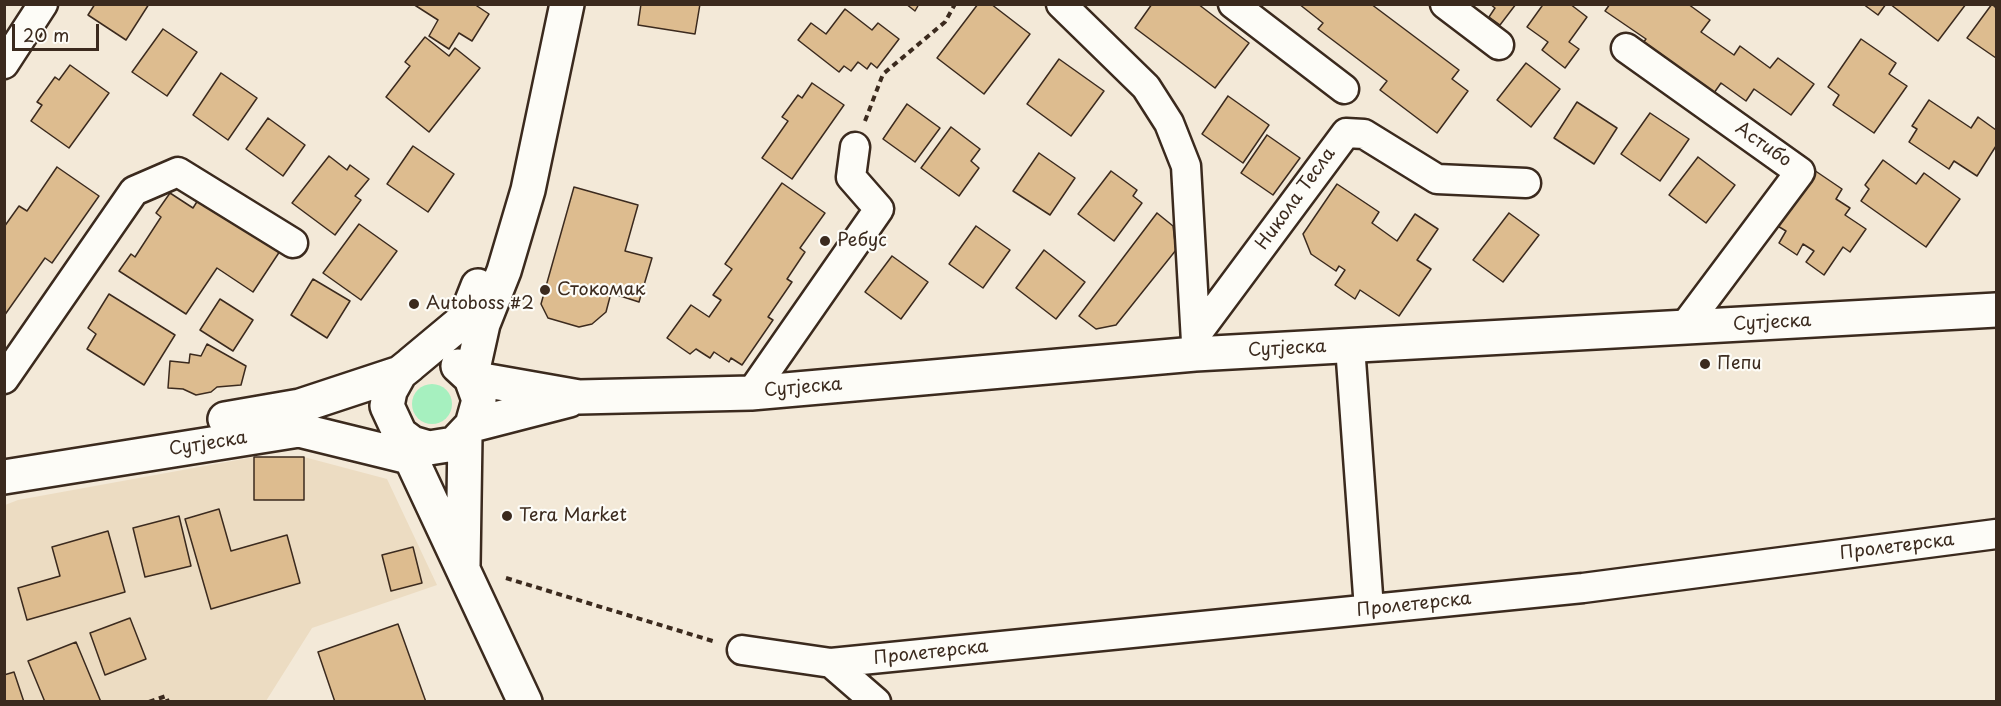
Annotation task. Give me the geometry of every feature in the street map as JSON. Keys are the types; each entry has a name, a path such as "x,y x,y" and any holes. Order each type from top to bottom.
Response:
{"street":[{"path":"4,64 43,4"},
{"path":"525,702 387,406 390,391 405,369 465,319 486,264 511,186 534,93 546,4"},
{"path":"463,572 469,430 479,400 471,378 483,324 504,271 528,190 567,4"},
{"path":"1061,4 1146,87 1169,123 1186,166 1196,344"},
{"path":"1233,4 1344,89"},
{"path":"1444,4 1499,45"},
{"name":"Астибо","path":"1626,48 1800,172 1684,327"},
{"name":"Никола Тесла","path":"1196,344 1346,133 1364,134 1437,179 1526,183"},
{"path":"751,393 879,209 851,177 855,147"},
{"path":"4,379 134,190 178,172 292,243"},
{"name":"Сутјеска","path":"579,397 751,393 1196,344 1350,346 1996,310"},
{"path":"1350,346 1370,609"},
{"path":"405,369 422,360 438,358 451,362 471,378 579,397"},
{"name":"Сутјеска","path":"4,457 300,406 405,369"},
{"path":"405,445 412,443 429,448 454,444 469,430 579,397"},
{"name":"Сутјеска","path":"4,477 299,430 405,445"},
{"name":"Пролетерска","path":"742,650 831,663 1583,588 1996,534"},
{"name":"Пролетерска","path":"831,663 876,702"}],"path":[{"path":"855,147 882,74 945,22 956,4"},
{"path":"506,579 742,650"},
{"path":"149,702 166,696 168,702"}],"shaded area":[{"path":"254,457 304,457 387,479 437,585 312,628 266,701 5,702 5,505 18,500"}],"green space":[{"path":"432,384 446,390 452,404 446,418 432,424 418,418 412,404 418,390"}],"building":[{"path":"95,4 149,4 126,40 88,15"},
{"path":"413,4 474,4 489,14 472,41 459,33 449,49 429,36 438,20"},
{"path":"641,4 700,4 695,34 638,25"},
{"path":"906,4 919,4 915,11"},
{"path":"978,4 991,4 1030,34 984,94 937,58"},
{"path":"1152,4 1198,4 1249,43 1215,88 1135,28"},
{"path":"1299,4 1371,4 1459,70 1452,79 1468,91 1437,133 1380,90 1387,81 1318,29 1323,23"},
{"path":"1490,4 1516,4 1500,25 1489,17 1495,8"},
{"path":"1540,4 1570,4 1587,17 1569,42 1579,49 1565,68 1542,50 1548,42 1527,27 1542,6"},
{"path":"1610,4 1688,4 1710,20 1701,32 1734,55 1740,46 1770,68 1778,58 1814,84 1791,115 1754,89 1746,101 1721,83 1714,93 1639,48 1646,39 1605,11"},
{"path":"1863,4 1886,4 1878,15"},
{"path":"1890,4 1966,4 1938,41"},
{"path":"1992,4 1996,8 1996,58 1967,38"},
{"path":"845,9 872,30 878,23 899,39 877,68 871,63 867,69 858,62 851,71 844,66 839,72 798,40 811,23 826,34"},
{"path":"163,29 197,52 167,96 132,72"},
{"path":"425,37 449,56 455,48 480,68 429,132 386,97 410,66 405,62"},
{"path":"1861,39 1896,63 1889,74 1907,86 1874,133 1833,105 1839,95 1828,87"},
{"path":"1059,59 1104,91 1071,136 1027,104"},
{"path":"1526,63 1560,89 1531,127 1497,100"},
{"path":"70,65 109,93 69,148 31,121 42,105 37,102 55,77 59,80"},
{"path":"221,73 257,98 228,140 193,115"},
{"path":"812,83 844,105 792,179 762,158 788,121 782,117 798,95 802,98"},
{"path":"1228,96 1269,125 1243,163 1202,134"},
{"path":"1929,100 1971,128 1978,117 1996,130 1996,146 1977,176 1954,161 1949,169 1909,142 1917,129 1912,126"},
{"path":"1577,102 1617,128 1594,164 1554,138"},
{"path":"907,104 940,128 915,162 883,139"},
{"path":"1650,113 1689,139 1660,181 1621,154"},
{"path":"268,118 305,145 283,176 246,149"},
{"path":"951,127 980,149 971,161 979,168 959,196 921,168"},
{"path":"1267,135 1300,158 1273,195 1241,173"},
{"path":"413,146 454,174 428,212 387,184"},
{"path":"1039,153 1075,178 1050,215 1013,191"},
{"path":"329,156 347,170 350,165 369,179 355,196 361,200 335,235 292,203"},
{"path":"1698,157 1735,185 1706,223 1669,195"},
{"path":"1883,160 1916,184 1924,173 1960,199 1926,247 1861,201 1869,189 1865,185"},
{"path":"57,167 99,196 52,263 45,258 4,316 4,227 19,206 27,211"},
{"path":"1814,170 1842,189 1836,199 1850,208 1845,215 1866,229 1850,252 1843,247 1824,275 1806,262 1814,251 1803,244 1797,255 1779,243 1786,231 1776,225"},
{"path":"1111,171 1137,190 1133,196 1142,203 1114,241 1078,214"},
{"path":"782,183 825,213 800,248 805,252 787,279 792,282 768,317 773,320 742,365 731,358 729,362 714,352 710,358 696,349 690,354 667,338 691,305 709,317 721,300 713,295 732,269 725,264"},
{"path":"1337,184 1379,212 1372,223 1397,241 1415,214 1438,229 1417,260 1431,269 1399,316 1360,290 1355,299 1335,285 1345,270 1339,266 1336,271 1311,254 1303,234"},
{"path":"574,187 638,205 625,251 652,258 639,302 611,293 606,312 592,324 579,327 548,318 541,304"},
{"path":"170,193 193,208 198,200 225,218 228,213 282,248 253,292 217,268 186,314 119,271 131,254 135,257 161,217 156,213"},
{"path":"1157,213 1173,226 1176,250 1116,325 1096,329 1079,316"},
{"path":"1509,213 1539,235 1503,282 1473,260"},
{"path":"359,224 397,251 361,300 323,273"},
{"path":"976,226 1010,250 983,288 949,264"},
{"path":"1044,250 1085,282 1056,319 1016,288"},
{"path":"892,256 928,282 901,319 865,292"},
{"path":"313,279 350,301 327,338 291,315"},
{"path":"109,294 175,335 144,385 87,349 96,334 88,328"},
{"path":"220,299 253,320 233,351 200,330"},
{"path":"207,344 246,366 241,385 217,387 211,392 196,395 183,389 168,388 170,361 189,363 190,354 201,356"},
{"path":"254,457 304,457 304,500 254,500"},
{"path":"219,509 231,551 287,535 300,583 211,609 185,519"},
{"path":"179,516 191,566 145,577 133,528"},
{"path":"108,531 125,592 27,620 18,588 60,576 52,547"},
{"path":"413,547 422,583 391,591 382,555"},
{"path":"130,618 146,659 105,675 90,633"},
{"path":"398,624 426,702 335,702 318,652"},
{"path":"76,642 101,702 45,702 28,661"},
{"path":"14,672 24,702 4,702 4,675"}],"place":[{"name":"Ребус","path":"825,241"},
{"name":"Стокомак","path":"545,290"},
{"name":"Autoboss #2","path":"414,304"},
{"name":"Пепи","path":"1705,364"},
{"name":"Tera Market","path":"507,516"}]}
